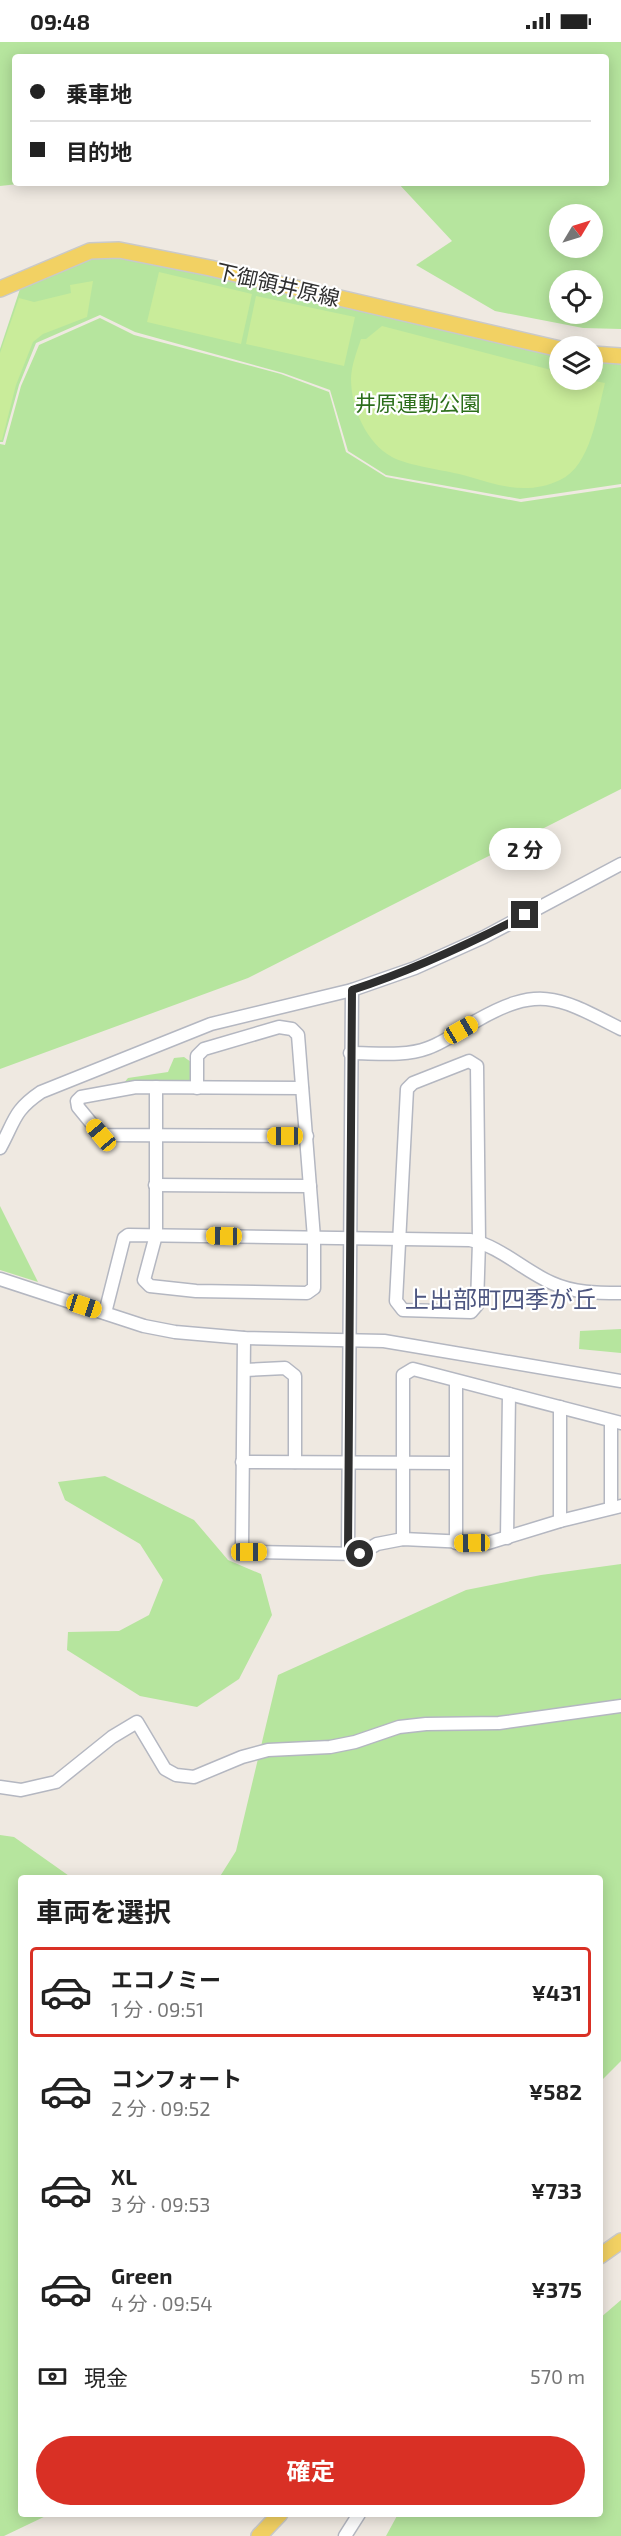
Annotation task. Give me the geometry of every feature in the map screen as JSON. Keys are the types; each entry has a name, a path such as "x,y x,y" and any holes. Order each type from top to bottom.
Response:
{"main road":[{"name":"下御領井原線","path":"0,289 90,250 119,250 210,268 549,346"},
{"path":"603,355 621,356"},
{"path":"603,2254 621,2241"},
{"path":"259,2536 277,2517"}],"street":[{"path":"0,1148 15,1116 24,1104 41,1092 211,1024 352,990 415,968 484,937 621,864"},
{"path":"348,1552 352,990"},
{"path":"351,1053 401,1054 428,1048 501,1007 532,998 544,998 575,1006 621,1029"},
{"path":"156,1087 154,1185 156,1235 144,1280 150,1286 196,1291 307,1293 314,1288 314,1238 298,1035 292,1029 279,1028 204,1049 197,1056 197,1088"},
{"path":"469,1061 477,1066 479,1242 477,1305 471,1312 403,1310 396,1301 400,1238 407,1089 413,1083 469,1061"},
{"path":"302,1088 156,1087 122,1089 81,1097 77,1101 78,1107 101,1135 307,1136"},
{"path":"154,1185 310,1186"},
{"path":"105,1313 124,1238 129,1235 448,1238 479,1242 552,1283 588,1293 621,1293"},
{"path":"0,1279 105,1313 175,1332 244,1338 348,1339 412,1344 621,1381"},
{"path":"244,1338 246,1370 242,1462 242,1546 249,1552 360,1554 377,1544 403,1539 488,1543 616,1507 616,1422 413,1369 403,1375 403,1539"},
{"path":"246,1370 285,1368 295,1376 295,1462"},
{"path":"456,1381 454,1463 456,1543"},
{"path":"507,1538 509,1394"},
{"path":"560,1407 560,1521"},
{"path":"242,1462 454,1463"},
{"path":"0,1787 21,1790 56,1782 112,1737 137,1722 165,1769 176,1775 194,1777 242,1756 268,1750 330,1747 355,1742 399,1727 426,1724 499,1723 621,1706"},
{"path":"345,2536 357,2517"}],"green space":[{"path":"0,42 621,42 621,329 583,328 562,324 603,324 603,270 549,270 549,321 495,311 416,265 452,241 401,186 609,186 609,54 12,54 12,185 0,186"},
{"name":"井原運動公園","path":"98,254 124,256 549,353 549,390 603,390 603,361 621,363 621,484 520,499 386,475 348,451 330,390 283,373 135,332 100,315 36,343 19,385 3,442 0,442 0,349 22,283"},
{"path":"159,272 252,294 241,344 147,322"},
{"path":"93,281 87,317 43,334 33,342 16,385 2,440 0,440 0,353 19,298 34,302 71,293 70,285"},
{"path":"256,296 355,317 344,366 246,344"},
{"path":"100,318 134,335 281,374 329,392 346,452 386,477 521,502 621,487 621,789 248,978 0,1069 0,444 5,445 21,386 39,345"},
{"path":"382,326 549,369 549,390 603,390 603,383 605,383 586,451 571,473 560,480 548,485 524,488 500,485 392,457 383,451 368,434 354,401 351,379 353,364 361,339 366,339"},
{"path":"184,1057 191,1062 193,1079 188,1084 123,1084 128,1078 168,1072 174,1058"},
{"path":"0,1206 38,1282 0,1270"},
{"path":"621,1329 621,1353 579,1349 580,1331"},
{"path":"105,1476 194,1520 228,1560 261,1574 272,1615 239,1679 197,1707 140,1696 67,1650 68,1632 119,1631 149,1615 163,1580 140,1544 65,1500 58,1482"},
{"path":"621,1564 621,2061 603,2079 603,1875 221,1875 236,1851 278,1675 466,1590 541,1575"},
{"path":"0,1835 14,1837 68,1875 18,1875 18,2517 44,2517 0,2536"},
{"path":"621,2300 621,2536 386,2536 396,2517 603,2517 603,2315"}],"district":[{"name":"上出部町四季が丘","path":"501,1298"}],"route":[{"path":"360,1554 348,1552 352,990 415,968 484,937 525,915"}]}
